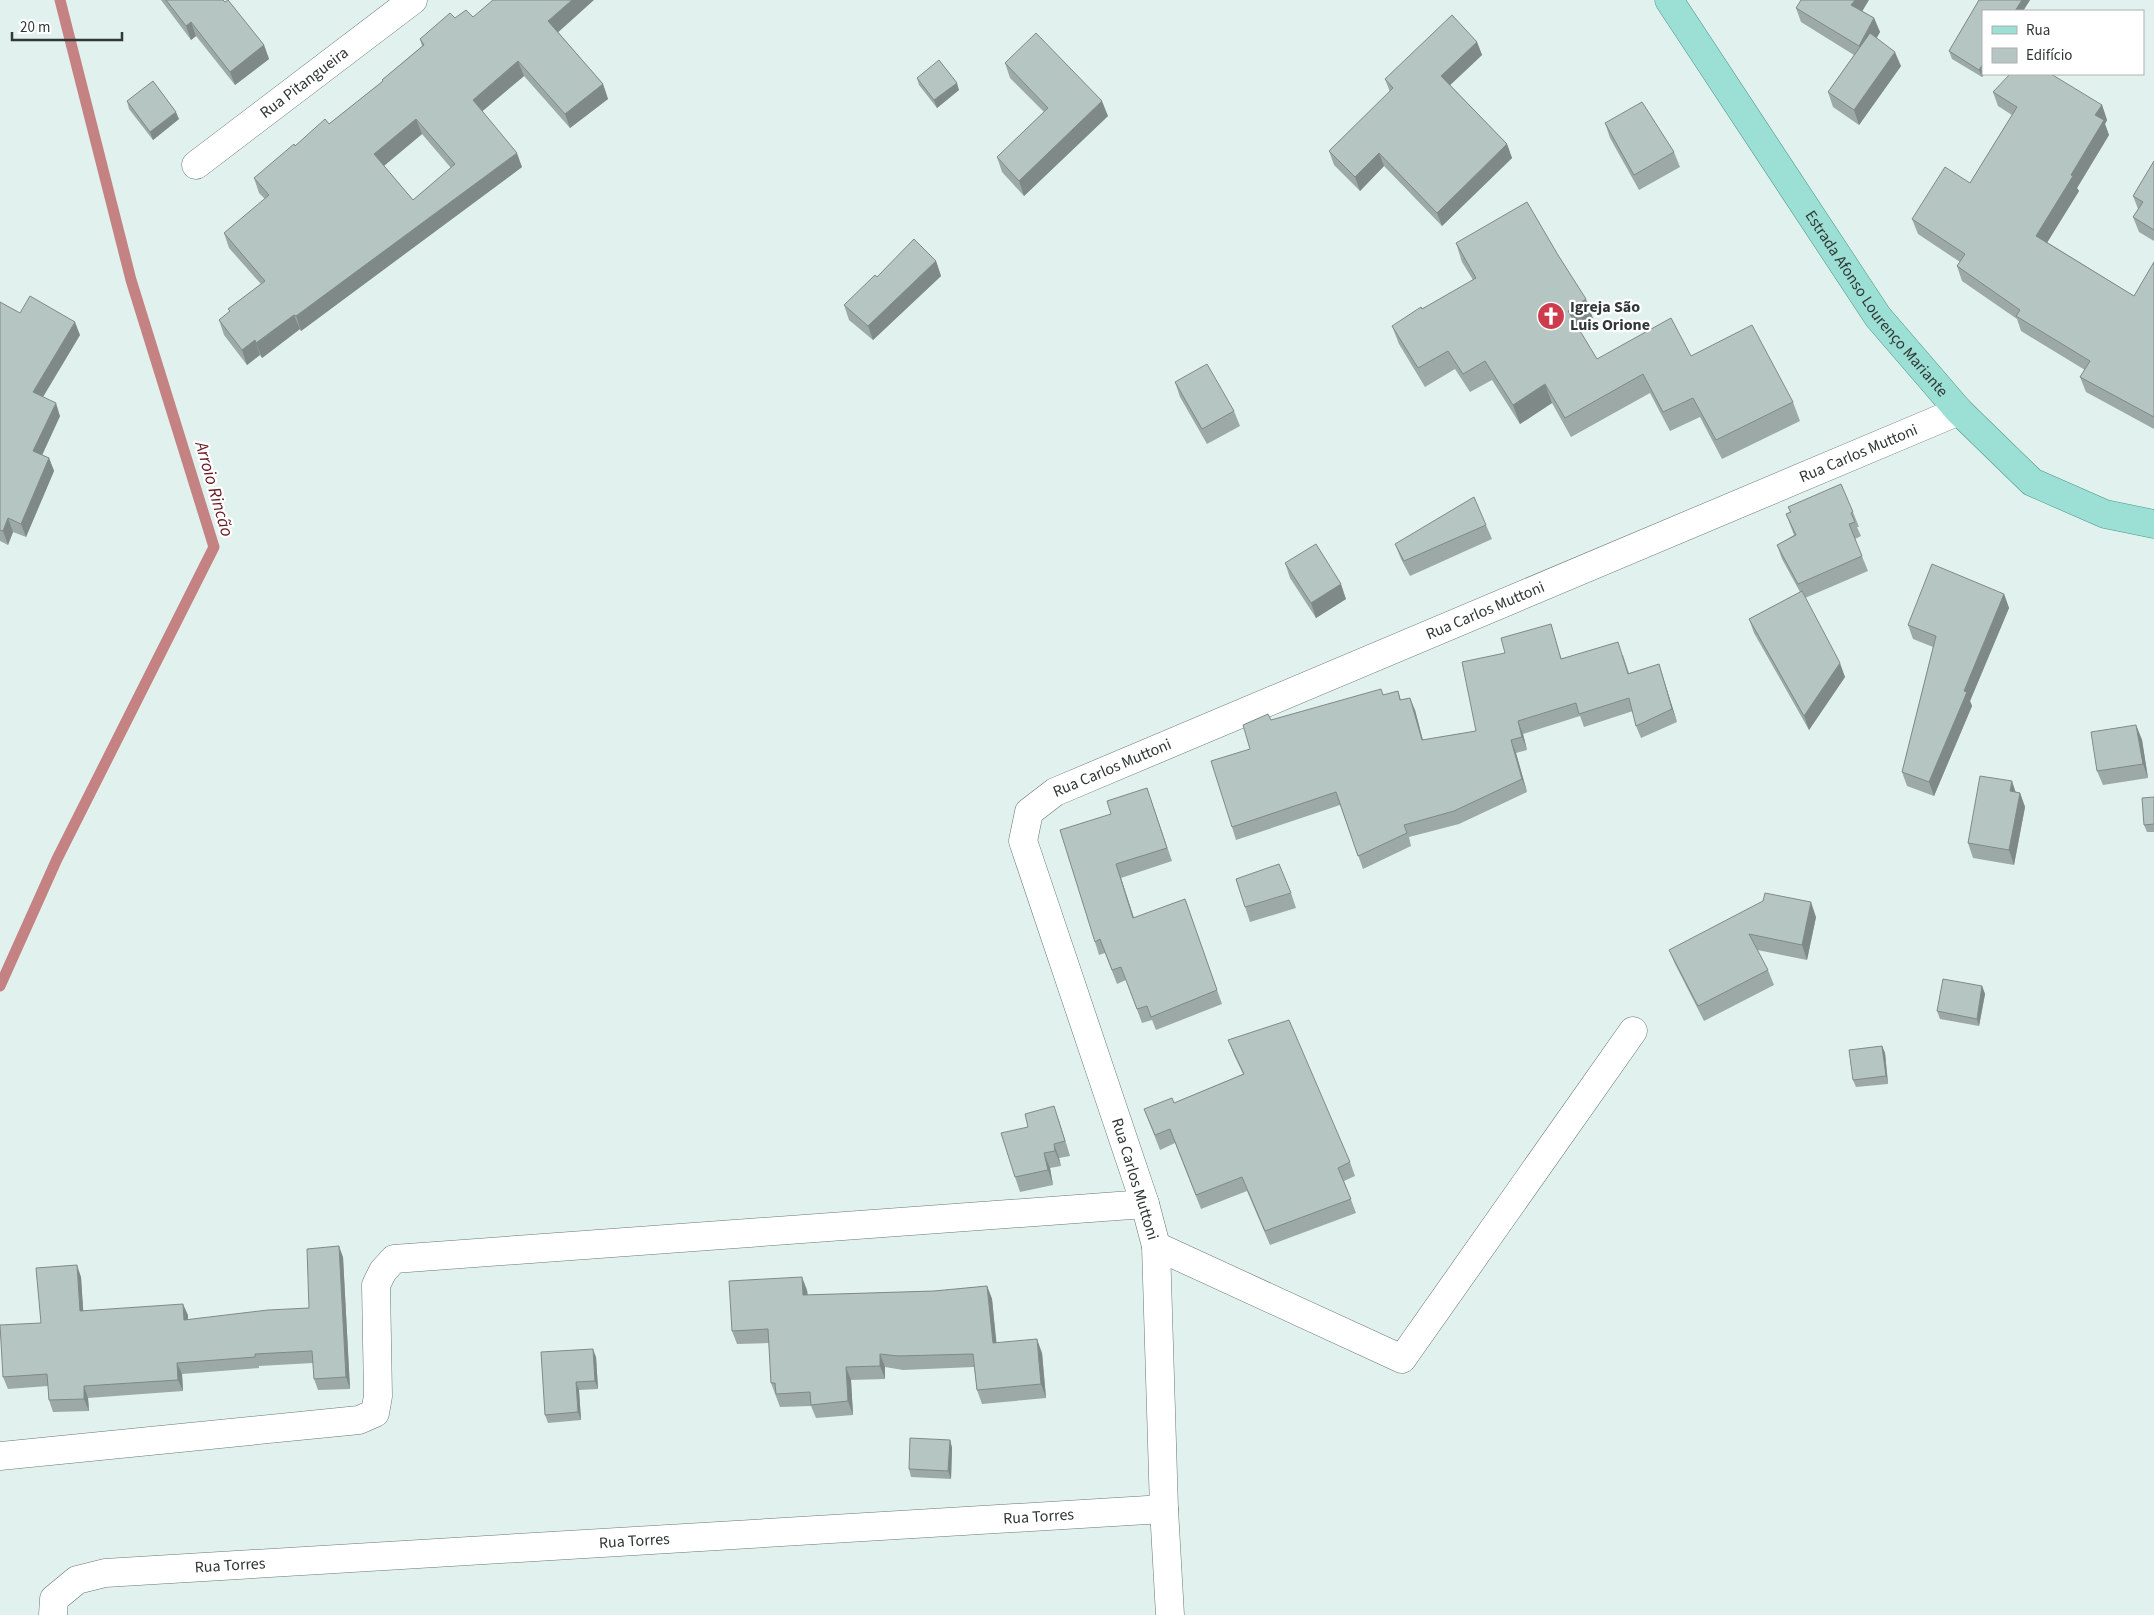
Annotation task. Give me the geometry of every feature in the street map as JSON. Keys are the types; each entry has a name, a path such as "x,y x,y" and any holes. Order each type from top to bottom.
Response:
{"main road":[{"name":"Estrada Afonso Lourenço Mariante","path":"1669,0 1878,317 1959,411 2032,482 2105,514 2154,524"}],"street":[{"name":"Rua Pitangueira","path":"196,165 413,0"},
{"name":"Rua Carlos Muttoni","path":"1170,1615 1164,1509 1156,1246 1145,1204 1023,841 1029,812 1055,792 1959,411"},
{"path":"1156,1246 1402,1359 1633,1031"},
{"path":"0,1456 359,1420 376,1413 378,1396 376,1285 382,1271 394,1259 1145,1204"},
{"name":"Rua Torres","path":"53,1615 54,1599 77,1580 105,1572 1164,1509"}],"building":[{"path":"166,0 223,0 225,2 228,0 264,45 230,72 191,22 186,26"},
{"path":"493,0 572,0 548,21 603,84 565,114 518,61 473,100 517,153 296,316 294,315 256,343 255,340 242,350 219,320 230,311 228,309 265,281 224,233 269,195 254,178 294,144 295,146 325,119 329,124 383,81 424,45 420,39 450,13 455,18 466,10 473,17","holes":["416,119 455,164 413,200 374,154"]},
{"path":"1801,0 1855,0 1851,5 1874,18 1859,46 1796,8"},
{"path":"1979,0 2022,0 2016,10 1982,10 1982,66 1979,70 1949,51"},
{"path":"1452,15 1477,42 1441,76 1507,144 1437,213 1379,153 1355,177 1329,151 1393,88 1385,79"},
{"path":"1036,33 1102,101 1019,181 997,157 1048,108 1005,63"},
{"path":"1870,33 1895,52 1854,110 1828,92"},
{"path":"939,60 957,83 934,100 917,78"},
{"path":"2009,75 2053,75 2102,105 2095,115 2104,120 2071,175 2073,176 2036,236 2134,296 2154,262 2154,417 2080,377 2090,361 2016,316 2020,310 1957,266 1965,254 1912,219 1945,167 1970,183 2017,107 1993,92"},
{"path":"153,81 176,112 150,132 127,101"},
{"path":"1642,102 1674,152 1634,175 1605,123"},
{"path":"2154,161 2154,230 2133,217 2143,202 2133,196"},
{"path":"1527,202 1586,299 1568,311 1597,359 1671,318 1691,356 1752,325 1793,402 1716,440 1693,398 1663,412 1643,374 1565,418 1545,384 1513,405 1485,361 1463,374 1448,351 1418,368 1392,326 1421,307 1422,309 1476,278 1456,243"},
{"path":"914,239 936,261 868,326 844,305 875,275 877,277"},
{"path":"30,296 75,322 33,392 56,403 33,451 49,458 21,524 8,518 3,531 0,530 0,302 20,313"},
{"path":"1207,364 1234,411 1202,429 1175,382"},
{"path":"1841,484 1853,512 1851,513 1855,522 1849,524 1862,556 1798,584 1777,545 1796,535 1786,514 1791,512 1788,507"},
{"path":"1474,497 1486,525 1404,561 1395,544"},
{"path":"1316,544 1341,584 1311,603 1285,563"},
{"path":"1932,564 2004,594 1964,691 1967,692 1929,782 1902,772 1936,636 1908,625"},
{"path":"1802,591 1840,663 1804,716 1749,619"},
{"path":"1551,624 1561,659 1618,642 1628,674 1659,664 1672,709 1636,726 1629,698 1579,714 1576,703 1518,721 1522,737 1511,740 1522,779 1454,811 1404,825 1407,833 1358,856 1336,792 1232,827 1211,761 1250,749 1243,725 1268,714 1271,720 1381,689 1383,695 1398,691 1400,700 1410,698 1422,740 1476,731 1462,662 1505,653 1501,638"},
{"path":"2136,725 2143,764 2097,771 2091,732"},
{"path":"1980,776 2012,781 2010,791 2020,793 2009,850 1968,843"},
{"path":"1147,788 1167,848 1116,864 1133,918 1185,899 1217,990 1151,1017 1147,1006 1137,1009 1121,967 1112,970 1100,939 1095,942 1060,830 1111,814 1107,801"},
{"path":"2154,797 2154,824 2144,825 2142,798"},
{"path":"1279,864 1291,893 1245,907 1236,879"},
{"path":"1765,893 1811,902 1802,945 1749,934 1768,970 1698,1006 1669,950 1763,901"},
{"path":"1943,979 1982,986 1977,1019 1937,1011"},
{"path":"1289,1020 1350,1162 1338,1168 1351,1199 1265,1231 1242,1177 1196,1195 1170,1129 1155,1135 1144,1109 1172,1098 1174,1103 1244,1074 1228,1040"},
{"path":"1882,1046 1886,1076 1853,1080 1849,1050"},
{"path":"1054,1106 1065,1141 1054,1144 1055,1151 1044,1153 1048,1170 1015,1177 1001,1133 1028,1127 1025,1114"},
{"path":"339,1246 346,1377 314,1379 312,1351 255,1354 255,1357 177,1363 178,1380 84,1386 84,1399 49,1400 47,1374 3,1377 0,1325 41,1323 36,1268 77,1265 80,1311 183,1304 184,1320 268,1310 309,1308 307,1249"},
{"path":"802,1277 803,1295 934,1291 987,1286 993,1343 1037,1339 1041,1384 977,1390 973,1354 898,1356 880,1354 880,1366 846,1367 848,1401 811,1405 810,1392 776,1394 775,1383 771,1383 768,1329 732,1331 729,1281"},
{"path":"593,1349 595,1381 576,1382 578,1412 545,1415 541,1352"},
{"path":"910,1438 950,1440 948,1471 909,1469"}],"waterway":[{"name":"Arroio Rincão","path":"0,986 57,859 214,547 131,280 60,0"}],"place":[{"name":"Igreja São Luis Orione","path":"1551,316"}]}
